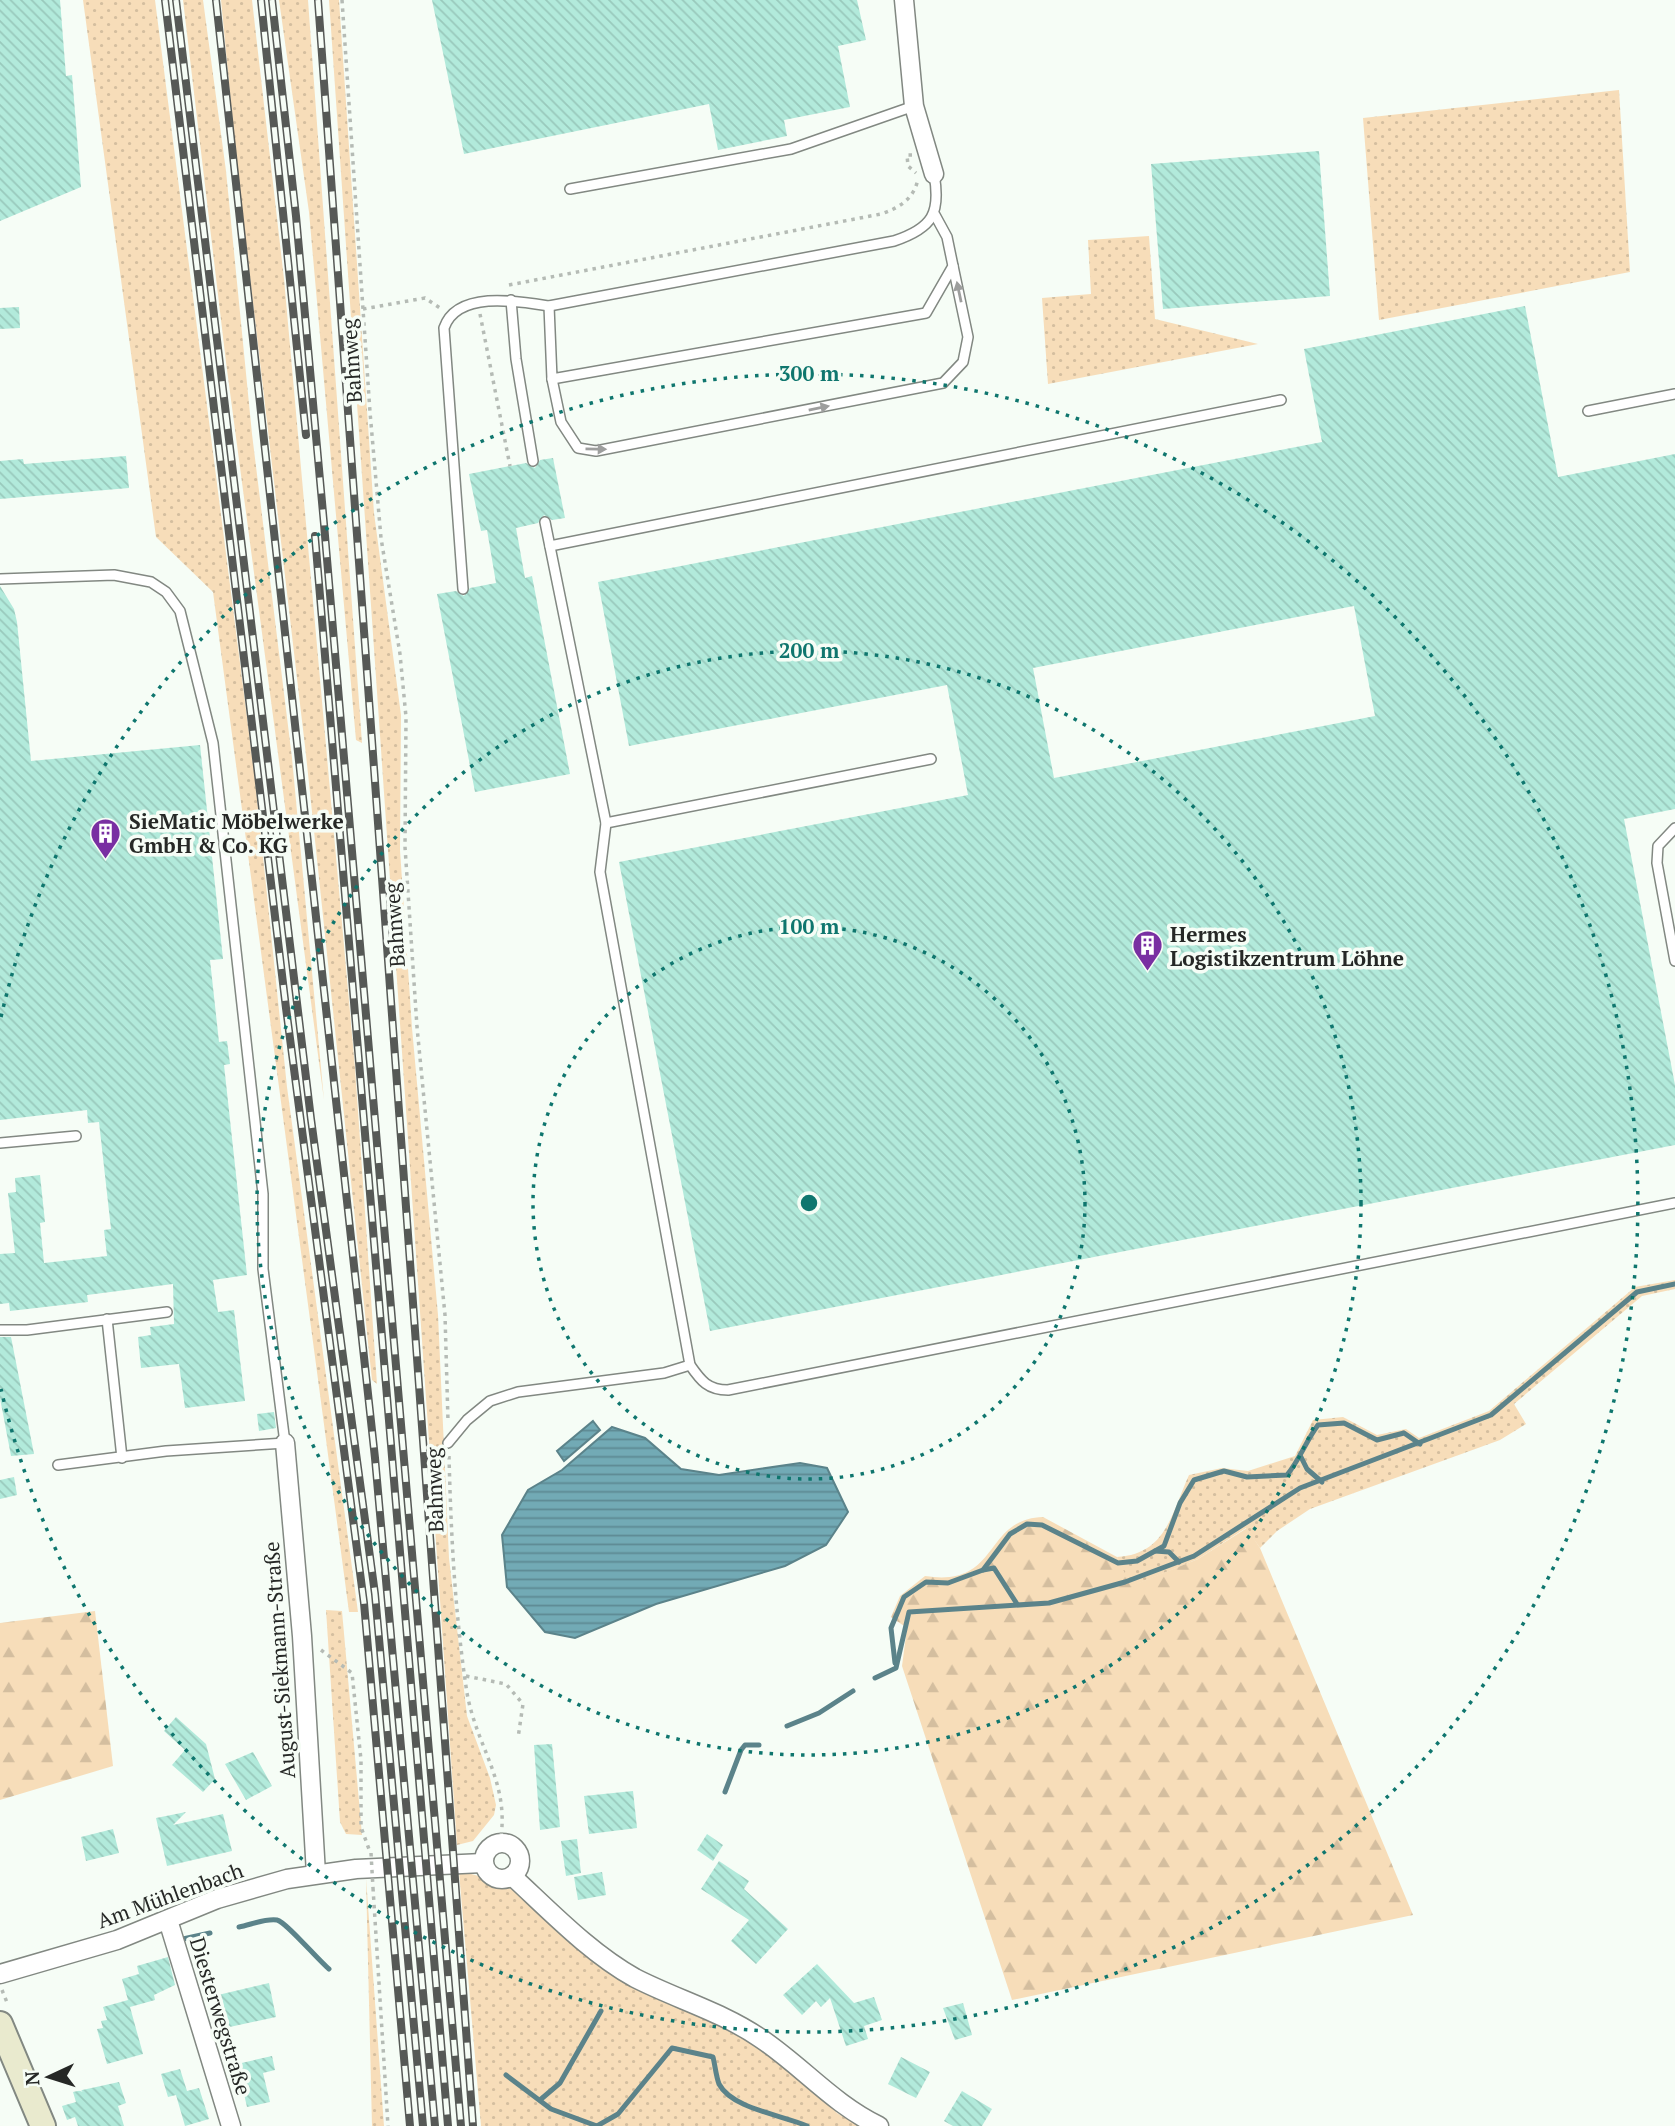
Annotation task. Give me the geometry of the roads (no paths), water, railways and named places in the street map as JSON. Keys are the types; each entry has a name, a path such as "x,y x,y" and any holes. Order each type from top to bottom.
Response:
{"main road":[{"path":"0,2024 43,2126"}],"street":[{"path":"904,0 914,106 934,174"},
{"name":"August-Siekmann-Straße","path":"285,1443 302,1636 316,1874"},
{"path":"499,1843 507,1843 517,1851 520,1865 512,1876 502,1880 492,1877 483,1863 486,1852 499,1843"},
{"name":"Am Mühlenbach","path":"0,1974 117,1940 217,1899 287,1879 356,1869 483,1863"},
{"path":"512,1876 615,1964 634,1977 760,2037 853,2114 879,2126"},
{"name":"Diesterwegstraße","path":"168,1920 231,2126"}],"lane":[{"path":"570,189 791,149 914,106"},
{"path":"549,306 552,379 561,422 578,448 596,452 943,383 963,362 968,337 947,237 935,215 937,194 934,174"},
{"path":"463,589 444,328 448,315 478,304 511,300 549,306 894,241 922,229 935,215"},
{"path":"552,379 926,313 953,266"},
{"path":"511,300 516,359 533,461"},
{"path":"1588,411 1675,394"},
{"path":"550,546 1281,400"},
{"path":"545,522 606,824 600,872 690,1366 700,1380 713,1390 728,1390 1675,1203"},
{"path":"0,579 114,575 151,582 166,592 180,611 214,743 263,1194 263,1269 285,1443 166,1451 58,1465"},
{"path":"606,824 930,759"},
{"path":"1675,828 1658,846 1657,863 1675,961"},
{"path":"0,1143 76,1136"},
{"path":"0,1330 27,1330 167,1312"},
{"path":"107,1319 122,1458"},
{"path":"448,1443 467,1420 490,1401 518,1392 664,1373 690,1366"}],"water":[{"path":"593,1421 600,1430 564,1461 557,1451"},
{"path":"612,1427 645,1438 681,1469 719,1475 800,1463 827,1468 848,1512 826,1545 785,1566 656,1604 575,1638 545,1632 507,1587 502,1535 528,1490 562,1470"}],"waterway":[{"path":"875,1678 896,1668 909,1612 1049,1603 1125,1582 1194,1556 1300,1488 1491,1415 1637,1292 1675,1284"},
{"path":"895,1663 891,1628 904,1597 926,1582 948,1583 983,1570 1010,1534 1027,1524 1042,1525 1118,1563 1137,1561 1164,1546 1180,1503 1194,1480 1224,1471 1247,1477 1287,1475 1318,1425 1344,1423 1377,1440 1404,1433 1420,1444"},
{"path":"1301,1457 1307,1469 1322,1482"},
{"path":"1155,1551 1169,1552 1179,1562"},
{"path":"983,1570 994,1568 1017,1604"},
{"path":"787,1726 819,1713 853,1691"},
{"path":"725,1792 741,1750 745,1745 759,1745"},
{"path":"239,1927 277,1920 329,1969"},
{"path":"183,1939 210,1933"},
{"path":"540,2100 560,2083 601,2011"},
{"path":"506,2075 551,2109 597,2126 618,2114 672,2048 713,2057 719,2084 735,2100 807,2126"}],"railway":[{"path":"165,0 286,1008 364,1603 410,2126"},
{"path":"176,0 311,1119 375,1594 423,2126"},
{"path":"216,0 375,1458 435,2126"},
{"path":"261,0 306,435"},
{"path":"272,0 296,216 324,524 461,2126"},
{"path":"318,0 473,2126"},
{"path":"315,536 448,2126"}],"place":[{"name":"SieMatic Möbelwerke GmbH & Co. KG","path":"106,860"},
{"name":"Hermes Logistikzentrum Löhne","path":"1147,973"}]}
